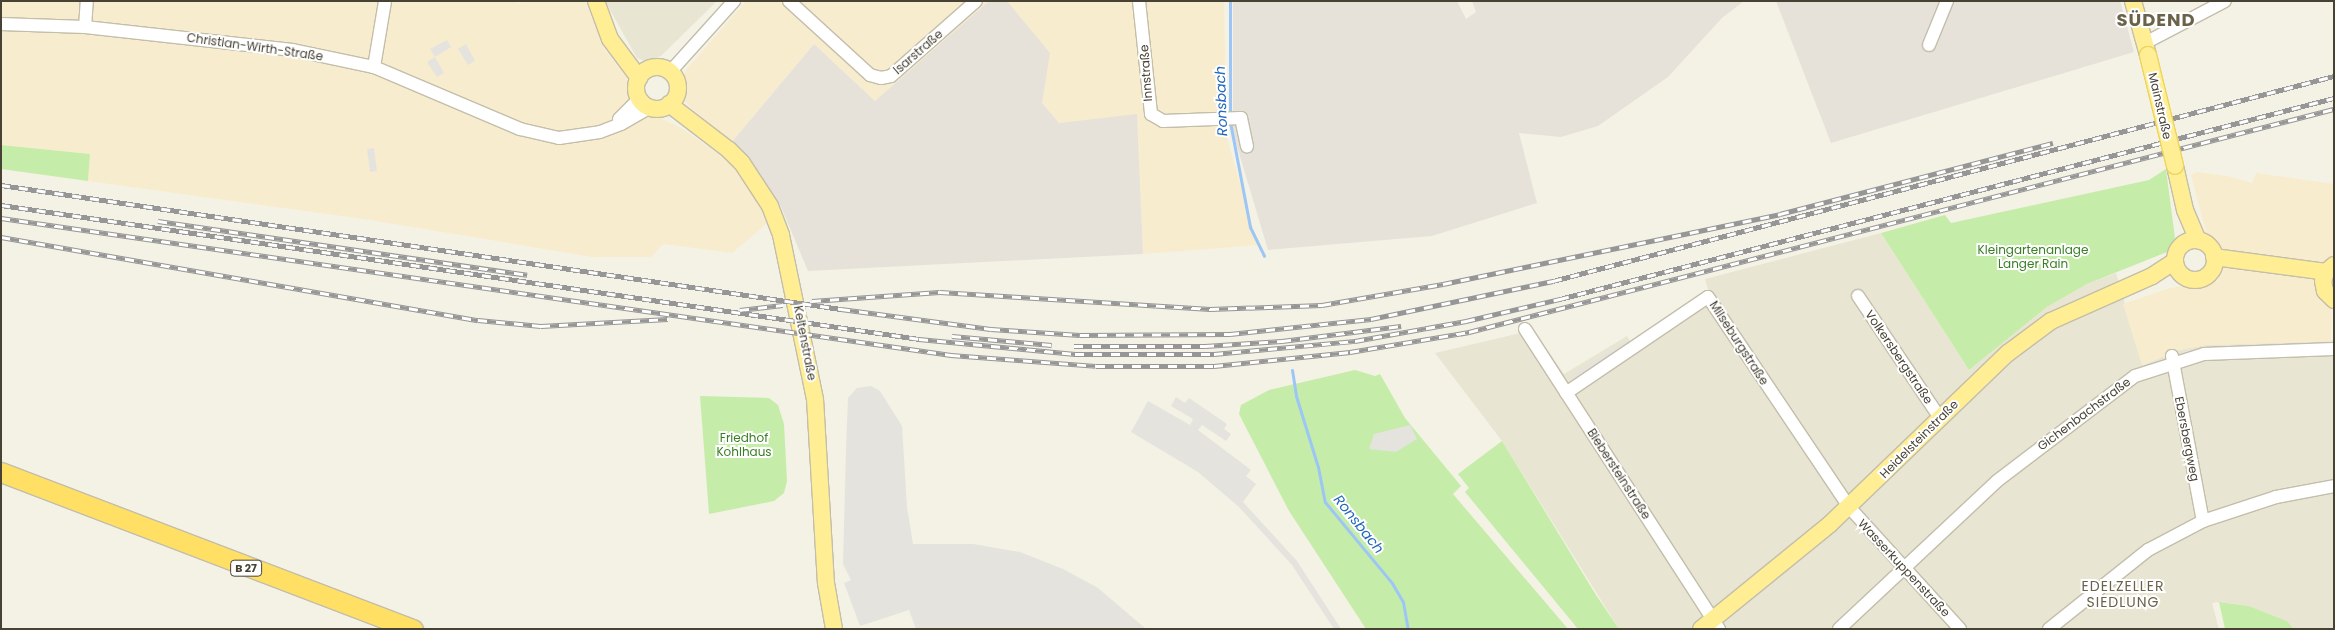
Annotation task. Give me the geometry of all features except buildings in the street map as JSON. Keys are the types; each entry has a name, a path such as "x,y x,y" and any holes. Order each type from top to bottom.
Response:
{"highway":[{"name":"B 27","path":"1,472 414,629"}],"main road":[{"path":"596,1 610,39 639,78"},
{"name":"Mainstraße","path":"2134,1 2192,241"},
{"path":"651,68 661,68 670,72 677,89 669,104 644,103 636,88 639,78 651,68"},
{"name":"Keltenstraße","path":"669,104 722,144 742,163 770,206 781,235 816,407 826,583 834,629"},
{"path":"2192,241 2211,248 2214,263 2206,276 2196,279 2178,267 2178,250 2192,241"},
{"path":"2214,263 2328,273 2325,291 2334,300"},
{"name":"Heidelsteinstraße","path":"1711,625 1849,507 2008,352 2052,321 2152,276 2178,267"}],"street":[{"path":"85,27 87,1"},
{"path":"374,67 385,1"},
{"path":"670,72 734,1"},
{"name":"Isarstraße","path":"789,1 870,75 881,78 891,76 976,1"},
{"name":"Innstraße","path":"1139,1 1151,114 1163,121 1241,118 1247,146"},
{"path":"1929,45 1947,1"},
{"path":"2147,49 2225,1"},
{"name":"Christian-Wirth-Straße","path":"1,24 85,27 293,50 374,67 535,134 574,138 612,126 644,103"},
{"name":"Volkersbergstraße","path":"1858,296 1940,418"},
{"name":"Milseburgstraße","path":"1566,394 1708,297 1849,507"},
{"name":"Biebersteinstraße","path":"1524,329 1711,625"},
{"name":"Gichenbachstraße","path":"1839,629 1997,481 2066,426 2135,376 2172,359 2204,354 2334,349"},
{"name":"Ebersbergweg","path":"2172,359 2203,521"},
{"path":"2049,629 2148,550 2203,521 2276,497 2334,486"},
{"name":"Wasserkuppenstraße","path":"1849,507 1960,629"}],"shaded area":[{"path":"1,1 515,1 517,4 527,1 585,1 605,50 627,78 629,98 643,118 656,116 683,129 731,163 749,185 769,222 732,253 663,244 651,257 592,257 370,220 88,181 90,154 1,145"},
{"path":"605,1 717,1 661,56 648,62 637,58"},
{"path":"746,1 989,1 875,101 814,44 731,143 685,102 682,90 685,71"},
{"path":"989,1 1007,1 1050,53 1042,103 1059,123 1137,114 1143,254 808,271 781,207 742,151 731,143 814,44 875,101"},
{"path":"1007,1 1224,1 1227,138 1258,245 1143,254 1137,115 1059,123 1042,103 1049,53"},
{"path":"1233,1 1457,1 1466,19 1476,12 1472,1 1744,1 1722,18 1668,77 1598,126 1561,137 1519,133 1537,203 1432,236 1268,250 1233,133"},
{"path":"1776,1 2120,1 2134,52 1831,143"},
{"path":"447,40 451,47 435,57 430,49"},
{"path":"466,44 475,61 468,65 458,49"},
{"path":"435,57 444,73 437,77 427,62"},
{"path":"374,148 377,171 370,172 367,149"},
{"path":"2196,172 2228,176 2252,183 2256,173 2334,184 2331,341 2206,345 2179,350 2142,365 2123,304 2170,288 2219,281 2191,175"},
{"path":"1881,233 1969,370 2047,307 2087,284 2116,273 2143,365 2179,350 2206,345 2331,341 2334,338 2334,629 2294,629 2287,621 2249,606 2219,602 2212,603 2219,629 1619,629 1502,441 1435,353 1534,330 1564,374 1627,336 1632,345 1709,293 1705,279"},
{"path":"1624,342 1629,348 1577,382 1572,375"},
{"path":"871,386 880,391 902,426 907,507 913,544 973,544 1020,552 1063,569 1098,588 1146,629 916,629 909,610 860,626 844,583 851,580 843,564 848,398 857,388"},
{"path":"1176,397 1185,403 1189,398 1227,424 1224,429 1231,434 1226,441 1202,425 1198,430 1251,470 1246,476 1256,484 1243,502 1297,561 1341,629 1334,629 1292,565 1239,507 1198,472 1131,432 1148,401 1190,425 1193,419 1171,406"},
{"path":"1410,425 1417,439 1396,452 1369,449 1374,434"}],"green space":[{"path":"1,145 90,154 88,181 1,169"},
{"name":"Kleingartenanlage Langer Rain","path":"2166,169 2175,238 2172,250 2087,284 2047,307 1969,370 1881,233 1945,215 1951,223 2149,180"},
{"path":"1355,370 1375,376 1380,374 1405,418 1461,486 1453,494 1568,629 1366,629 1289,511 1239,414 1241,405 1269,390"},
{"name":"Friedhof Kohlhaus","path":"700,396 769,398 778,405 784,424 787,481 784,493 774,501 709,514"},
{"path":"1502,441 1596,595 1619,629 1578,629 1465,492 1469,488 1458,474"},
{"path":"2219,602 2249,606 2287,621 2294,629 2225,629"}],"waterway":[{"name":"Ronsbach","path":"1230,1 1230,116"},
{"name":"Ronsbach","path":"1230,122 1250,227 1264,256"},
{"name":"Ronsbach","path":"1292,370 1296,396 1318,467 1325,502 1392,583 1403,602 1408,629"}],"railway":[{"path":"1,185 841,309 991,329 1080,335 1230,334 1371,319 1553,281 2334,76"},
{"path":"1,205 919,339 1075,354 1214,354 1355,341 1466,321 1560,299 2334,98"},
{"path":"1,218 951,355 1096,366 1214,366 1350,352 1469,332 2334,109"},
{"path":"812,301 940,292 1210,309 1322,305 1443,284 1780,214 2053,143"},
{"path":"158,221 527,275"},
{"path":"1,237 478,320 541,326 668,319"},
{"path":"740,310 783,305"},
{"path":"1074,346 1205,346 1282,341 1401,326"},
{"path":"952,336 1052,345"}],"district":[{"name":"SÜDEND","path":"2156,20"},
{"name":"EDELZELLER SIEDLUNG","path":"2123,594"}]}
